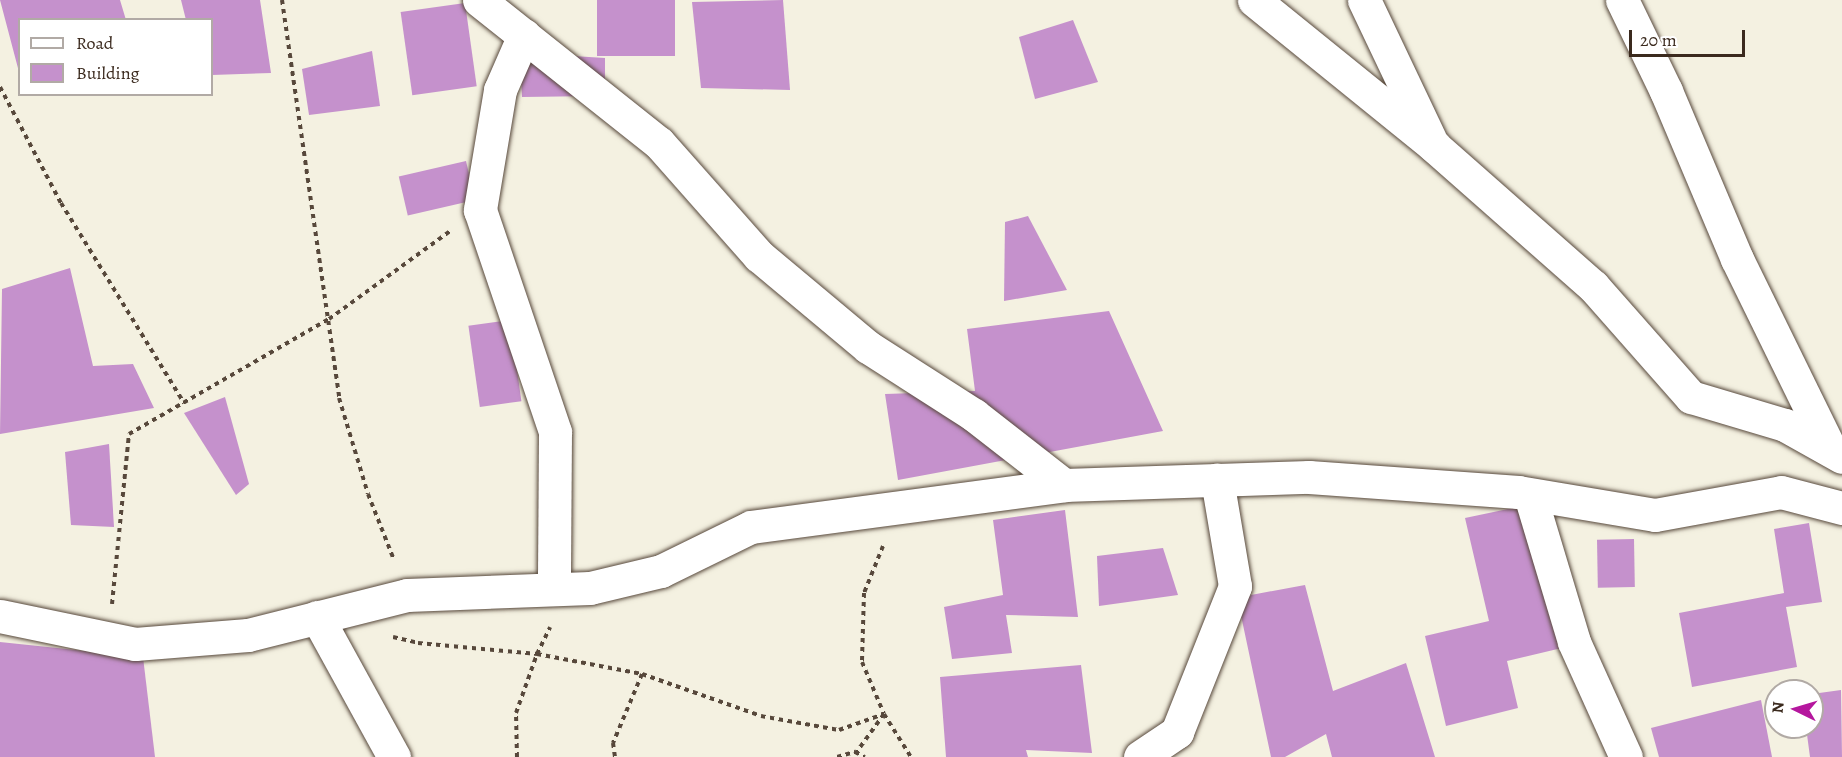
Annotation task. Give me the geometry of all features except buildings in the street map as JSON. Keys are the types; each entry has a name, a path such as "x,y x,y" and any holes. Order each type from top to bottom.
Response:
{"street":[{"path":"479,0 659,143 759,256 868,347 974,415 1064,485"},
{"path":"1254,0 1434,146 1593,286 1691,397 1785,425 1836,452"},
{"path":"1364,0 1434,146"},
{"path":"1622,0 1666,91 1737,259 1836,452"},
{"path":"524,35 500,90 480,210 555,432 561,589"},
{"path":"0,616 135,644 248,635 407,595 590,588 661,571 751,527 1064,485 1309,477 1530,495 1655,515 1781,492 1842,508"},
{"path":"1140,757 1177,732 1235,586 1217,480"},
{"path":"1530,495 1575,642 1626,757"},
{"path":"317,617 394,757"}],"path":[{"path":"282,0 339,398 368,494 407,595"},
{"path":"0,87 61,203 184,403"},
{"path":"109,638 129,434 329,320 480,210"},
{"path":"898,506 864,593 862,662 884,714 911,757"},
{"path":"517,757 516,713 561,589"},
{"path":"384,634 418,643 537,654 642,674 761,716 839,730 884,714"},
{"path":"615,757 613,743 642,674"},
{"path":"854,754 884,714"},
{"path":"837,757 854,754 865,757"}]}
